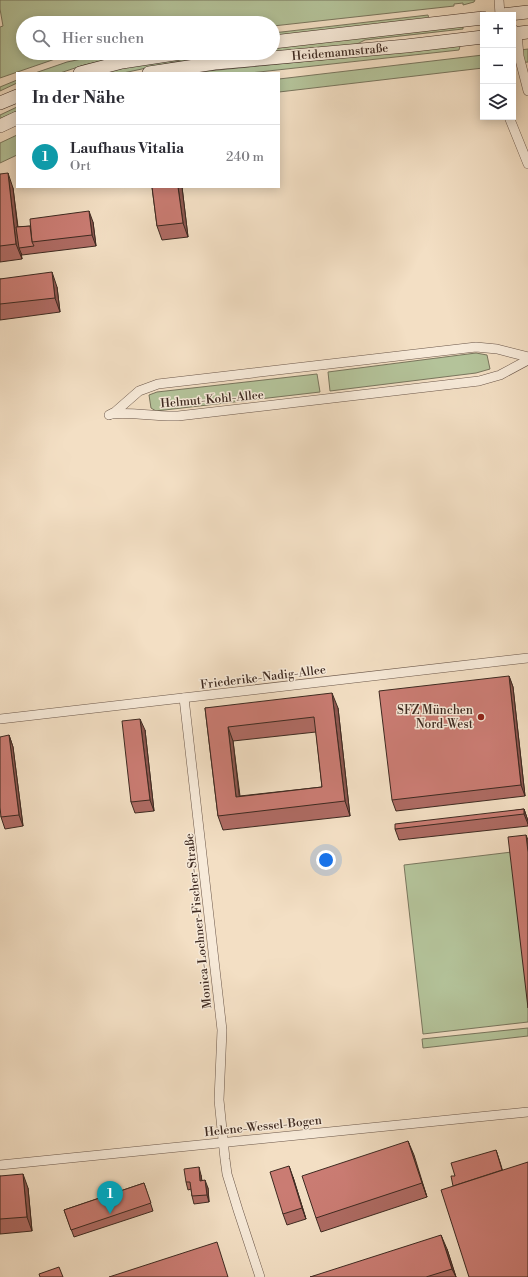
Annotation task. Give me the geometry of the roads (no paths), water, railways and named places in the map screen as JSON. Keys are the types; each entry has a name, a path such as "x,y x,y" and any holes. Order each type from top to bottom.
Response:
{"main road":[{"path":"516,13 528,12"},
{"name":"Heidemannstraße","path":"280,41 480,18"},
{"name":"Heidemannstraße","path":"280,57 406,46 480,37"},
{"path":"84,72 135,60"},
{"name":"Heidemannstraße","path":"156,72 215,63 249,60"},
{"path":"0,103 16,96"},
{"path":"0,126 16,118"}],"street":[{"path":"499,0 501,12"},
{"path":"518,32 519,56 528,91"},
{"path":"510,120 528,164"},
{"name":"Helmut-Kohl-Allee","path":"476,347 497,349 528,358 500,375 480,381 178,416 156,416 132,413 109,415 115,412 139,391 158,384 476,347"},
{"name":"Friederike-Nadig-Allee","path":"0,719 528,658"},
{"name":"Monica-Lochner-Fischer-Straße","path":"184,698 222,1030 219,1100 223,1142 228,1174 260,1277"},
{"name":"Helene-Wessel-Bogen","path":"0,1165 528,1112"}],"place":[{"name":"SFZ München Nord-West","path":"481,717"},
{"name":"Laufhaus Vitalia","path":"110,1214"}]}
